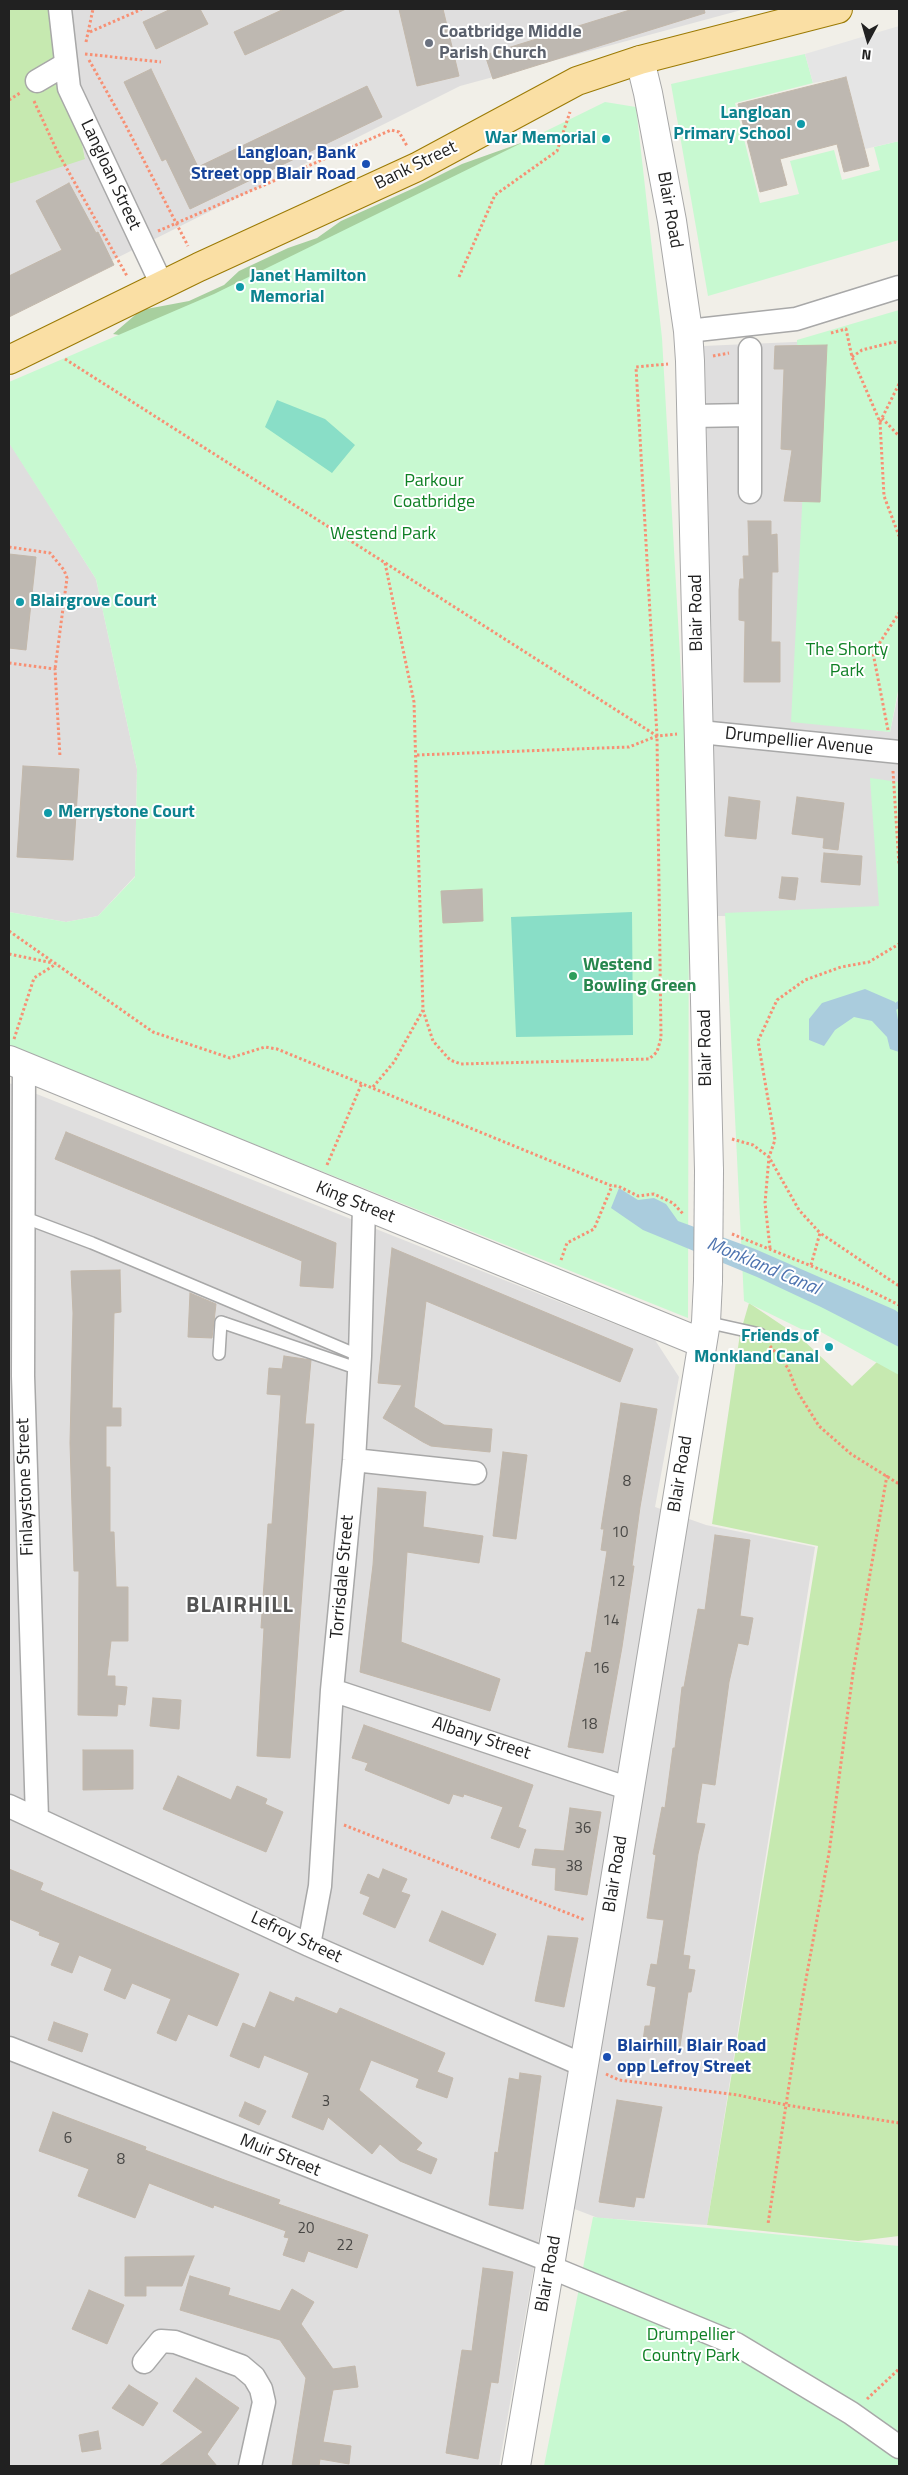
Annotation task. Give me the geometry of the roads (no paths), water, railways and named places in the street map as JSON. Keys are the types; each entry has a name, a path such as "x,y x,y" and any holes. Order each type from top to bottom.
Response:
{"main road":[{"name":"Bank Street","path":"9,360 199,267 417,167 577,81 640,60 831,10"}],"street":[{"name":"Langloan Street","path":"60,9 71,54 69,88 139,238 150,291"},
{"path":"34,88 71,54"},
{"name":"Blair Road","path":"516,2466 585,2066 704,1333 708,1281 709,1170 690,361 688,331 672,221 640,60"},
{"path":"688,331 796,319 899,287"},
{"path":"750,349 750,492"},
{"path":"692,416 750,415"},
{"name":"Drumpellier Avenue","path":"700,732 896,752"},
{"name":"King Street","path":"15,1058 364,1207 552,1282 704,1333"},
{"name":"Finlaystone Street","path":"15,1058 22,1217 23,1376 37,1818"},
{"name":"Torrisdale Street","path":"310,1945 320,1886 332,1690 354,1460 364,1207"},
{"path":"354,1460 475,1473"},
{"name":"Albany Street","path":"332,1690 630,1789"},
{"name":"Lefroy Street","path":"9,1806 310,1945 585,2066"},
{"name":"Muir Street","path":"9,2048 551,2264 736,2344 851,2413 899,2447"},
{"path":"144,2362 161,2341 174,2342 241,2366 254,2377 261,2389 264,2402 250,2466"}],"lane":[{"path":"22,1217 92,1243 359,1363"},
{"path":"219,1354 221,1322 359,1363"},
{"path":"704,1333 760,1334"}],"water":[{"path":"865,989 895,1002 899,1026 899,1052 890,1049 887,1037 872,1021 854,1017 835,1030 824,1046 809,1040 809,1019 822,1003"},
{"name":"Monkland Canal","path":"619,1188 638,1200 654,1198 666,1204 678,1221 755,1249 895,1310 899,1313 899,1347 757,1277 643,1230 611,1208"}],"waterway":[{"path":"895,1007 899,1004"}],"place":[{"name":"Coatbridge Middle Parish Church","path":"429,43"},
{"name":"Langloan Primary School","path":"801,124"},
{"name":"War Memorial","path":"606,139"},
{"name":"Langloan, Bank Street opp Blair Road","path":"366,164"},
{"name":"Janet Hamilton Memorial","path":"240,287"},
{"name":"Blairgrove Court","path":"20,602"},
{"name":"Merrystone Court","path":"48,813"},
{"name":"Westend Bowling Green","path":"573,976"},
{"name":"Friends of Monkland Canal","path":"829,1347"},
{"name":"Blairhill, Blair Road opp Lefroy Street","path":"607,2057"}],"district":[{"name":"BLAIRHILL","path":"240,1607"}],"park label":[{"name":"Parkour Coatbridge","path":"434,492"},
{"name":"Westend Park","path":"383,535"},
{"name":"The Shorty Park","path":"847,661"},
{"name":"Drumpellier Country Park","path":"691,2346"}]}
